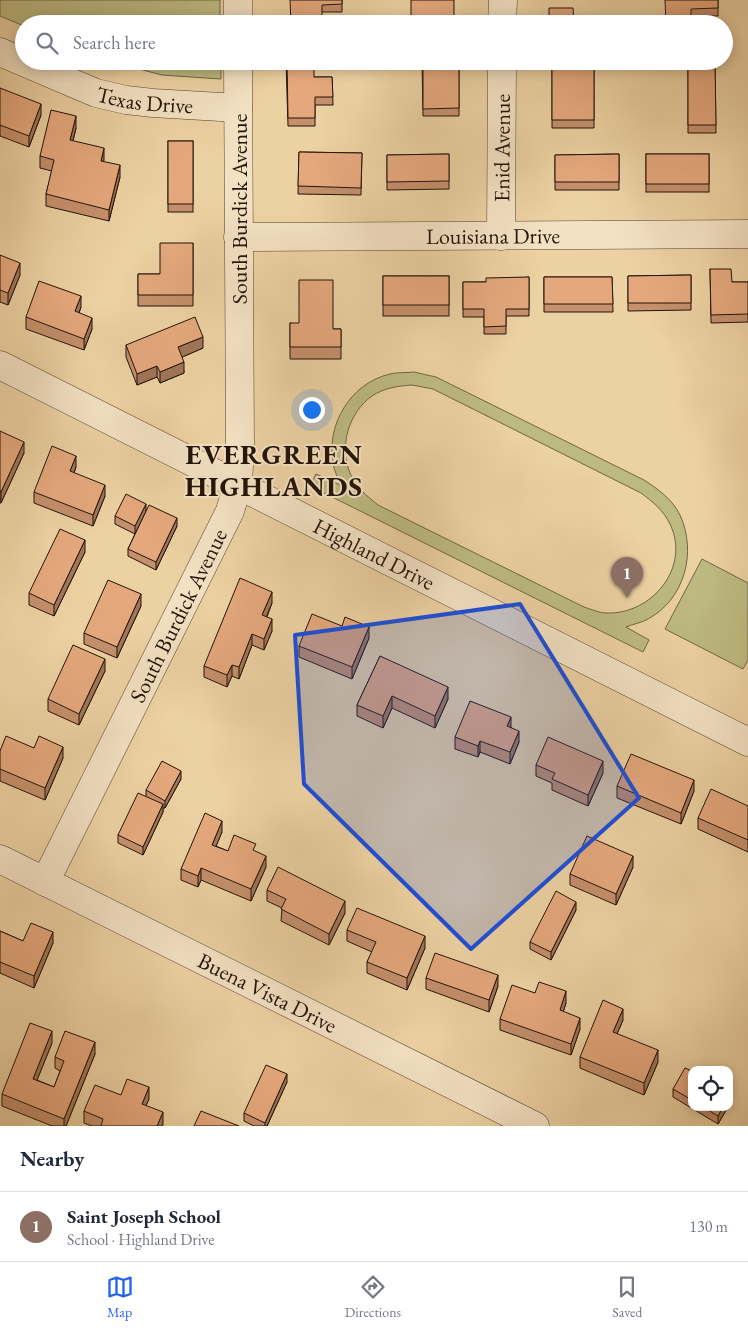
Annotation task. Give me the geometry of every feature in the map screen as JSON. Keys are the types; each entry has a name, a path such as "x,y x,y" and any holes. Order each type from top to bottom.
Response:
{"street":[{"path":"238,0 238,15"},
{"path":"502,0 502,15"},
{"name":"Texas Drive","path":"0,52 15,58"},
{"name":"Texas Drive","path":"42,70 96,93 144,102 238,108"},
{"name":"South Burdick Avenue","path":"45,882 230,511 238,484 240,438 238,70"},
{"name":"Enid Avenue","path":"501,236 502,70"},
{"name":"Louisiana Drive","path":"238,237 748,234"},
{"name":"Highland Drive","path":"0,365 748,742"},
{"name":"Buena Vista Drive","path":"0,860 535,1126"}],"highlighted area":[{"path":"520,604 639,798 471,949 304,784 295,635"}],"shaded area":[{"path":"0,0 220,0 220,15 15,15 15,22 0,16"},
{"path":"143,70 221,70 221,79 162,75"},
{"path":"414,372 436,377 644,480 669,499 680,515 685,529 687,559 679,587 671,600 661,610 645,620 626,627 649,640 643,652 310,486 316,474 340,485 333,463 333,434 344,407 353,396 364,386 376,379 393,373","holes":["412,385 433,389 641,493 654,503 670,524 675,540 675,556 671,572 663,585 652,597 638,606 623,612 598,612 584,607 378,505 362,491 350,473 345,452 348,431 352,421 364,403 372,396 386,389"]},
{"path":"702,559 748,583 748,660 743,669 665,629"}],"building":[{"path":"290,0 342,0 342,4 322,5 322,15 291,15"},
{"path":"411,0 454,0 454,15 411,15"},
{"path":"665,0 718,0 718,8 691,9 691,15 666,15"},
{"path":"549,8 573,8 573,15 549,15"},
{"path":"287,70 314,70 314,77 332,77 333,97 315,97 315,118 288,118"},
{"path":"423,70 459,70 459,108 423,109"},
{"path":"552,70 594,70 594,120 552,120"},
{"path":"688,70 715,70 716,125 688,125"},
{"path":"0,88 41,104 29,136 0,125"},
{"path":"51,110 76,116 70,140 104,148 101,161 120,165 109,210 46,194 54,160 40,156"},
{"path":"168,141 193,141 193,204 168,204"},
{"path":"299,152 362,153 361,188 298,186"},
{"path":"449,154 449,181 387,182 387,155"},
{"path":"619,154 619,182 555,182 555,155"},
{"path":"646,154 709,154 709,184 646,184"},
{"path":"160,243 193,243 193,295 138,295 138,274 160,274"},
{"path":"0,255 20,263 8,293 0,290"},
{"path":"710,269 731,269 732,282 748,282 748,314 711,315"},
{"path":"691,275 691,303 628,303 628,276"},
{"path":"383,276 449,276 449,305 383,305"},
{"path":"529,277 529,309 506,309 506,326 484,327 484,309 463,309 463,282 486,282 486,278"},
{"path":"544,277 612,277 613,304 544,304"},
{"path":"299,280 333,280 333,329 341,329 341,347 290,347 290,323 299,323"},
{"path":"39,281 81,296 75,311 92,318 84,339 26,317"},
{"path":"195,317 203,337 178,347 184,362 160,372 157,366 137,374 126,345"},
{"path":"0,431 24,442 1,492 0,491"},
{"path":"52,446 76,456 70,471 105,485 93,515 34,492"},
{"path":"126,494 146,504 135,526 115,516"},
{"path":"149,505 177,518 156,562 128,549"},
{"path":"60,529 85,540 54,605 29,593"},
{"path":"240,578 272,592 262,615 272,619 264,639 252,634 239,667 232,665 227,675 204,666"},
{"path":"108,580 141,594 117,647 84,633"},
{"path":"312,614 342,626 345,617 369,627 352,667 299,646"},
{"path":"73,645 105,659 79,714 48,699"},
{"path":"380,656 448,687 435,716 392,696 383,716 357,705"},
{"path":"470,701 511,717 507,726 519,731 510,752 480,741 478,746 455,737"},
{"path":"6,736 34,748 39,736 63,747 45,788 0,769 0,751"},
{"path":"548,737 603,761 588,795 552,779 555,773 536,765"},
{"path":"631,754 694,780 681,813 617,786"},
{"path":"162,761 181,771 165,801 146,790"},
{"path":"711,789 748,806 748,840 698,818"},
{"path":"138,793 163,804 143,847 118,835"},
{"path":"205,813 222,821 212,845 228,851 234,835 256,844 253,850 266,856 251,889 201,868 198,876 181,869"},
{"path":"587,836 633,856 616,894 570,874"},
{"path":"278,867 345,901 329,934 281,909 286,899 267,890"},
{"path":"556,891 576,902 551,952 530,942"},
{"path":"357,908 425,936 407,978 367,962 376,942 347,930"},
{"path":"31,923 53,932 34,976 0,962 0,931 23,941"},
{"path":"435,953 498,975 489,1000 426,978"},
{"path":"539,982 566,991 560,1010 580,1018 571,1044 500,1019 512,985 535,993"},
{"path":"603,1000 623,1009 613,1032 658,1050 644,1083 580,1057"},
{"path":"30,1023 52,1031 33,1079 54,1087 64,1061 55,1057 65,1031 95,1042 64,1119 2,1094"},
{"path":"266,1065 287,1074 265,1123 244,1113"},
{"path":"685,1068 688,1069 688,1098 673,1089"},
{"path":"127,1079 149,1087 142,1104 163,1112 157,1126 101,1126 103,1119 84,1111 95,1085 121,1095"},
{"path":"201,1111 239,1126 194,1126"},
{"path":"710,1111 721,1111 718,1116"}],"place":[{"name":"Saint Joseph School","path":"627,598"}],"district":[{"name":"EVERGREEN HIGHLANDS","path":"274,470"}]}
